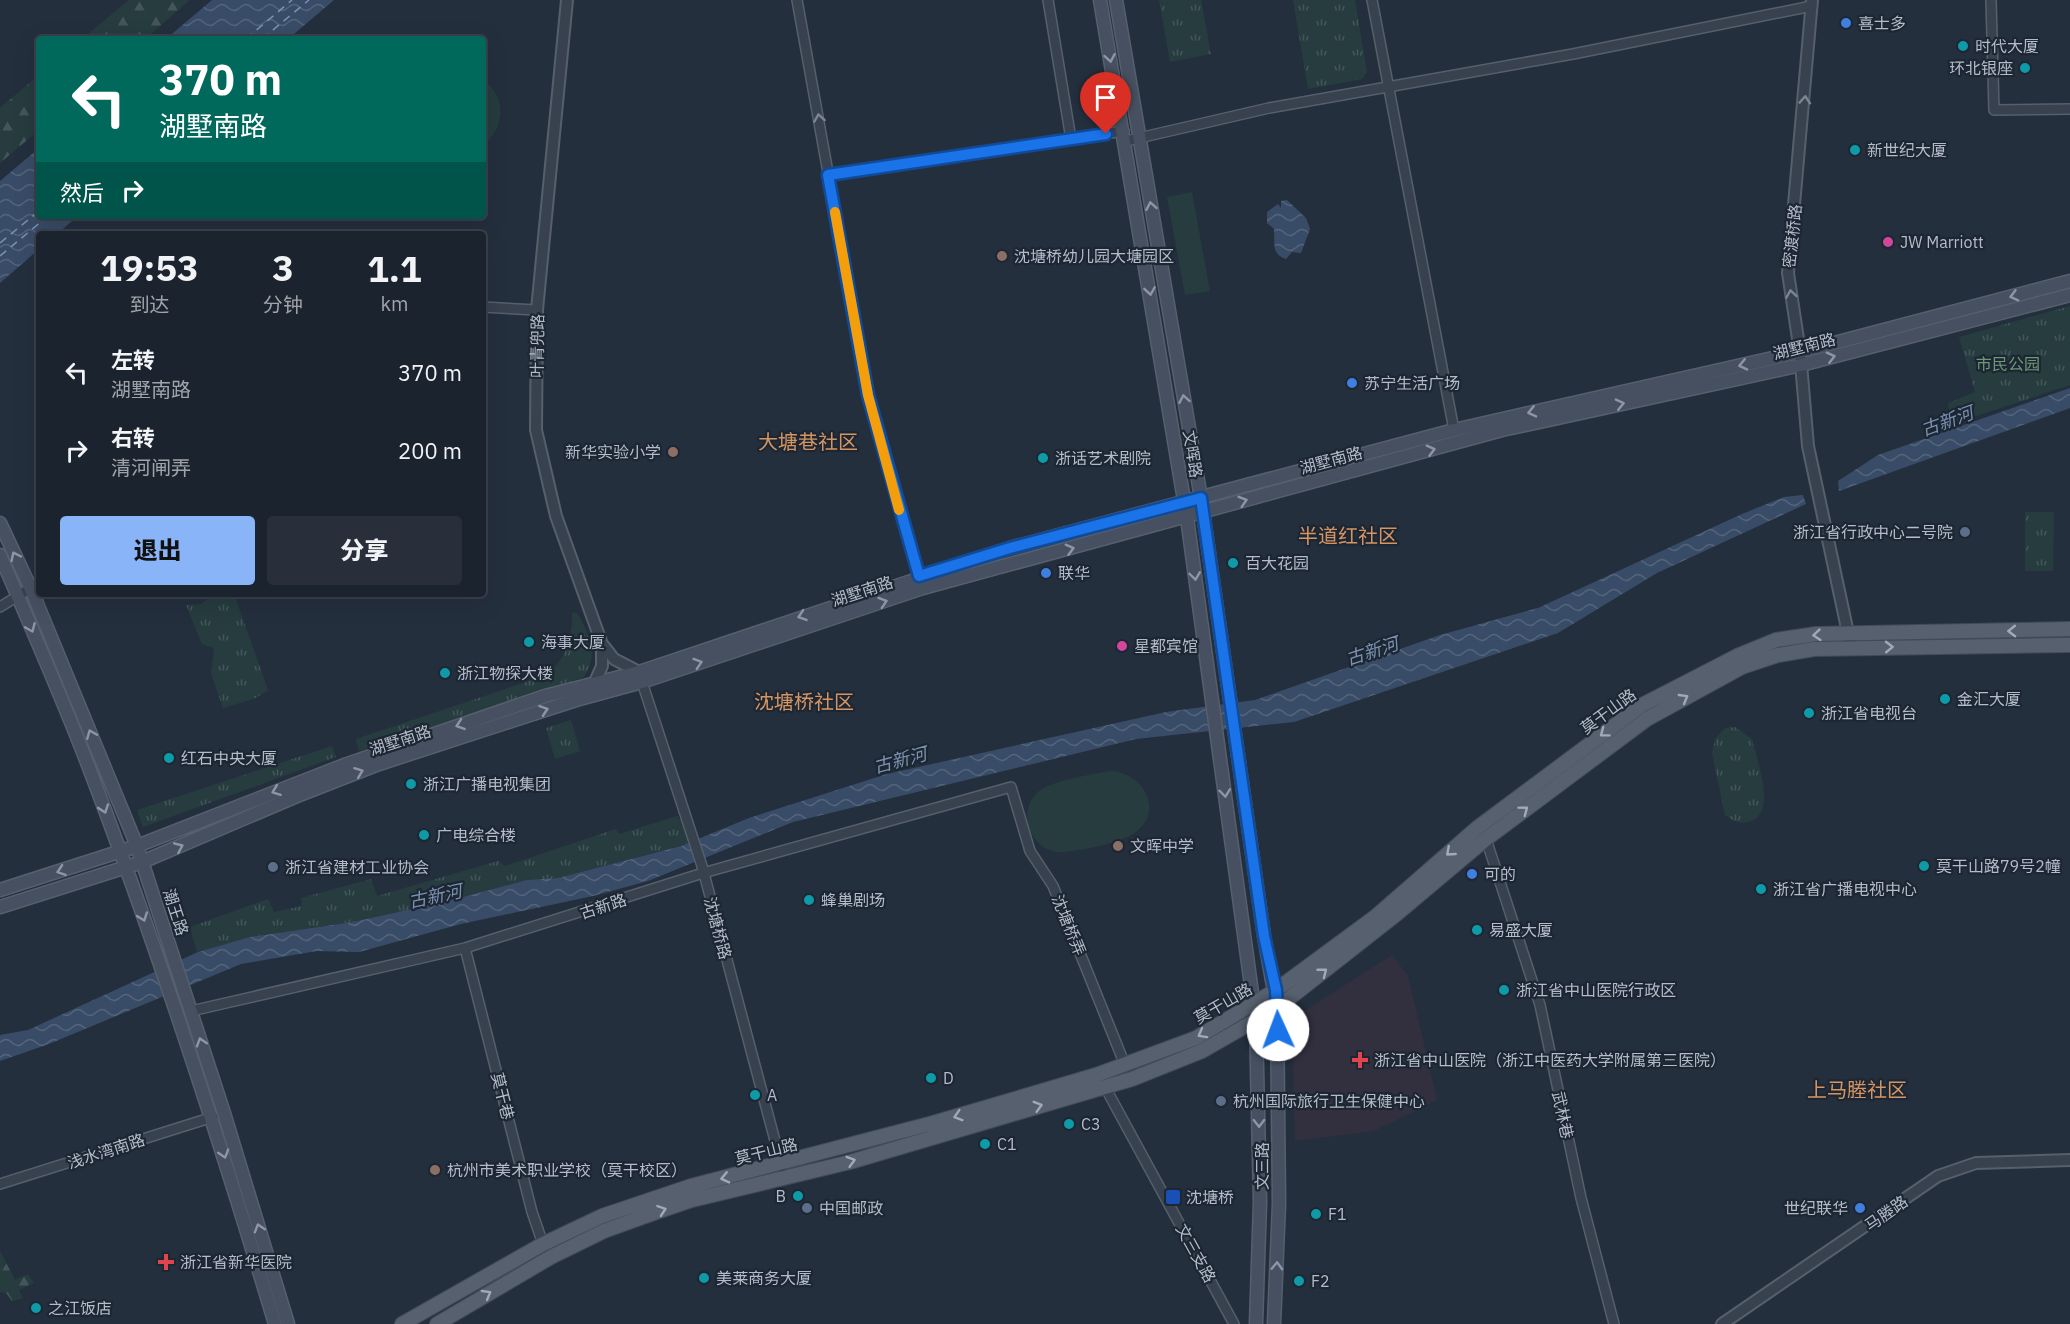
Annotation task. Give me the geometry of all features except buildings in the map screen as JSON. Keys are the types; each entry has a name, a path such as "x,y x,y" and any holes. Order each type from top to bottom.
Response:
{"main road":[{"name":"文晖路","path":"1100,0 1125,136 1187,518 1257,1022"},
{"name":"文晖路","path":"1116,0 1201,498 1264,936 1276,990 1277,1008"},
{"name":"湖墅南路","path":"0,906 142,862 379,764 576,700 919,576 1010,548 1454,430 1800,358 2070,281"},
{"name":"湖墅南路","path":"0,890 137,846 347,764 545,696 595,682 641,677 923,588 1203,514 1502,430 2070,295"},
{"name":"潮王路","path":"0,523 35,586"},
{"name":"潮王路","path":"0,555 91,772 125,867 213,1116 275,1324"},
{"name":"潮王路","path":"39,597 137,846 288,1324"},
{"name":"莫干山路","path":"437,1324 551,1257 604,1231 783,1171 1125,1065 1196,1038 1276,990 1375,917 1477,828 1642,705 1695,675 1776,640 1849,633 2070,629"},
{"name":"莫干山路","path":"402,1324 543,1244 602,1216 648,1200 691,1186 850,1162 1105,1087 1202,1051 1257,1022 1277,1008 1398,913 1486,838 1647,719 1742,667 1778,655 1814,649 2070,645"},
{"name":"文三路","path":"1274,1324 1279,1204 1277,1008"},
{"name":"文三路","path":"1256,1324 1260,1202 1257,1022"}],"street":[{"name":"叶青兜路","path":"567,0 537,310 536,430 556,516 602,644 602,666 595,682"},
{"path":"796,0 868,395 919,576"},
{"path":"1048,0 1071,139"},
{"path":"1372,0 1386,86 1454,430"},
{"path":"1991,0 1994,110 2070,109"},
{"path":"828,175 1071,139 1125,136 1140,138 1220,118 1386,86 1573,54 1812,3"},
{"name":"密渡桥路","path":"1812,3 1788,273 1800,358 1808,446 1851,647"},
{"path":"486,307 537,310"},
{"path":"0,607 35,586"},
{"path":"602,644 614,659 641,677"},
{"name":"沈塘桥路","path":"641,677 692,834 783,1171"},
{"name":"古新路","path":"191,1011 465,948 702,869 1011,788"},
{"name":"沈塘桥弄","path":"1011,788 1030,851 1053,886 1125,1065"},
{"name":"武林巷","path":"1486,838 1540,1005 1581,1198 1614,1324"},
{"name":"莫干巷","path":"465,948 532,1212 543,1244"},
{"name":"文三支路","path":"1105,1087 1234,1324"},
{"name":"浅水湾南路","path":"0,1184 213,1116"},
{"name":"马塍路","path":"1722,1324 1938,1176 1976,1162 2070,1160"}],"shaded area":[{"name":"浙江省中山医院（浙江中医药大学附属第三医院）","path":"1392,955 1408,976 1437,1100 1374,1131 1295,1141 1292,1019"}],"green space":[{"path":"129,0 190,0 148,36 86,36"},
{"path":"1159,0 1201,0 1211,54 1170,62"},
{"path":"1293,0 1355,0 1367,72 1362,79 1308,89"},
{"path":"36,78 36,133 0,163 0,108"},
{"path":"486,83 500,104 499,122 486,143"},
{"path":"1192,192 1210,291 1185,295 1167,197"},
{"name":"市民公园","path":"2070,306 2070,385 1952,424 1948,403 1975,392 1959,337"},
{"path":"2025,512 2054,512 2053,571 2025,571"},
{"path":"210,597 235,597 268,690 256,698 223,708 211,673 214,648 202,644 186,605 201,604"},
{"path":"572,612 578,614 591,645 591,660 584,677 359,751 356,739 544,676 558,664 567,648"},
{"path":"571,720 580,751 555,759 546,728"},
{"path":"1735,727 1752,739 1763,784 1763,807 1759,816 1743,823 1734,821 1725,815 1712,754 1715,739 1725,728"},
{"path":"332,746 336,757 143,827 137,810"},
{"path":"1112,771 1133,779 1146,794 1149,814 1136,832 1112,843 1066,852 1054,851 1036,841 1028,822 1028,811 1031,801 1038,792 1063,781"},
{"path":"677,816 685,826 690,843 558,878 527,880 448,901 353,922 250,937 197,952 190,927 268,899 274,912 302,906 301,898 371,879 377,896 498,861 505,866 616,829 619,834"},
{"path":"0,1251 15,1280 28,1274 34,1283 19,1290 23,1298 12,1301 6,1293 0,1292"}],"water":[{"path":"212,0 334,0 292,36 170,36"},
{"path":"36,151 36,219 74,219 60,231 36,231 36,252 0,283 0,181"},
{"path":"1287,200 1306,218 1310,229 1301,253 1292,252 1286,259 1276,251 1274,229 1267,223 1267,212 1278,204 1281,208 1281,201"},
{"path":"2070,388 2070,408 1839,491 1838,481 1878,455"},
{"path":"1803,495 1806,504 1657,573 1558,633 1294,722 1136,739 793,822 648,881 593,896 461,924 359,952 317,951 241,964 49,1044 0,1061 0,1035 28,1030 198,952 250,937 353,922 448,901 527,880 558,878 681,846 749,818 887,774 1166,712 1255,700 1440,635 1538,608 1742,514 1784,497"}],"ferry route":[{"path":"250,36 292,0"},
{"path":"266,36 309,0"},
{"path":"0,243 36,213"},
{"path":"0,256 44,219"}],"slow traffic":[{"path":"835,212 868,395 899,510"}],"place":[{"name":"喜士多","path":"1846,23"},
{"name":"时代大厦","path":"1963,46"},
{"name":"环北银座","path":"2025,68"},
{"name":"新世纪大厦","path":"1855,150"},
{"name":"JW Marriott","path":"1888,242"},
{"name":"沈塘桥幼儿园大塘园区","path":"1002,256"},
{"name":"苏宁生活广场","path":"1352,383"},
{"name":"新华实验小学","path":"673,452"},
{"name":"浙话艺术剧院","path":"1043,458"},
{"name":"浙江省行政中心二号院","path":"1965,532"},
{"name":"百大花园","path":"1233,563"},
{"name":"联华","path":"1046,573"},
{"name":"海事大厦","path":"529,642"},
{"name":"星都宾馆","path":"1122,646"},
{"name":"浙江物探大楼","path":"445,673"},
{"name":"金汇大厦","path":"1945,699"},
{"name":"浙江省电视台","path":"1809,713"},
{"name":"红石中央大厦","path":"169,758"},
{"name":"浙江广播电视集团","path":"411,784"},
{"name":"广电综合楼","path":"424,835"},
{"name":"文晖中学","path":"1118,846"},
{"name":"莫干山路79号2幢","path":"1924,866"},
{"name":"浙江省建材工业协会","path":"273,867"},
{"name":"可的","path":"1472,874"},
{"name":"浙江省广播电视中心","path":"1761,889"},
{"name":"蜂巢剧场","path":"809,900"},
{"name":"易盛大厦","path":"1477,930"},
{"name":"浙江省中山医院行政区","path":"1504,990"},
{"name":"浙江省中山医院（浙江中医药大学附属第三医院）","path":"1360,1060"},
{"name":"D","path":"931,1078"},
{"name":"A","path":"755,1095"},
{"name":"杭州国际旅行卫生保健中心","path":"1221,1101"},
{"name":"C3","path":"1069,1124"},
{"name":"C1","path":"985,1144"},
{"name":"杭州市美术职业学校（莫干校区）","path":"435,1170"},
{"name":"B","path":"798,1196"},
{"name":"沈塘桥","path":"1173,1197"},
{"name":"中国邮政","path":"807,1208"},
{"name":"世纪联华","path":"1860,1208"},
{"name":"F1","path":"1316,1214"},
{"name":"浙江省新华医院","path":"166,1262"},
{"name":"美莱商务大厦","path":"704,1278"},
{"name":"F2","path":"1299,1281"},
{"name":"之江饭店","path":"36,1308"}],"district":[{"name":"大塘巷社区","path":"808,441"},
{"name":"半道红社区","path":"1348,535"},
{"name":"沈塘桥社区","path":"804,701"},
{"name":"上马塍社区","path":"1857,1089"}],"route":[{"path":"1106,134 828,175 868,395 919,576 1010,548 1201,498 1264,936 1276,990 1278,1030"}],"water label":[{"name":"古新河","path":"1947,421"},
{"name":"古新河","path":"1372,651"},
{"name":"古新河","path":"900,760"},
{"name":"古新河","path":"435,896"}]}
